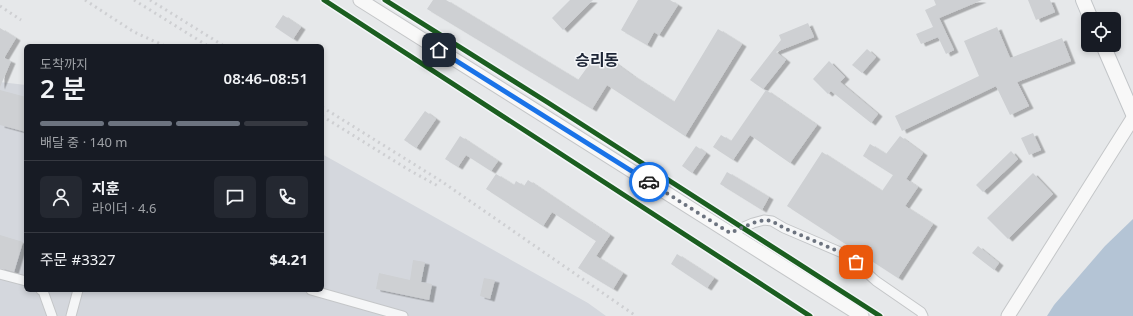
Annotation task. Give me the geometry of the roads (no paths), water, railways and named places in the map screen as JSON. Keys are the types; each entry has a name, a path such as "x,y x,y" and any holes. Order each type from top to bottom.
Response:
{"main road":[{"path":"360,0 862,316"},
{"path":"1083,0 1089,12"},
{"path":"1106,52 1133,114"},
{"path":"1008,316 1133,118"}],"street":[{"path":"730,233 753,223 764,220 772,221 784,228 847,255 870,277 921,312 923,316"},
{"path":"0,274 24,280"},
{"path":"43,292 52,316"},
{"path":"71,316 77,292"},
{"path":"318,292 403,316"}],"water":[{"path":"1133,219 1133,316 1047,316 1054,305 1105,246"}],"railway":[{"path":"85,0 134,32 161,44"},
{"path":"134,0 205,44"},
{"path":"150,0 221,44"},
{"path":"0,6 21,20"},
{"path":"324,108 441,181 636,316"},
{"path":"324,117 409,170 438,186"}],"district":[{"name":"승리동","path":"597,60"}]}
